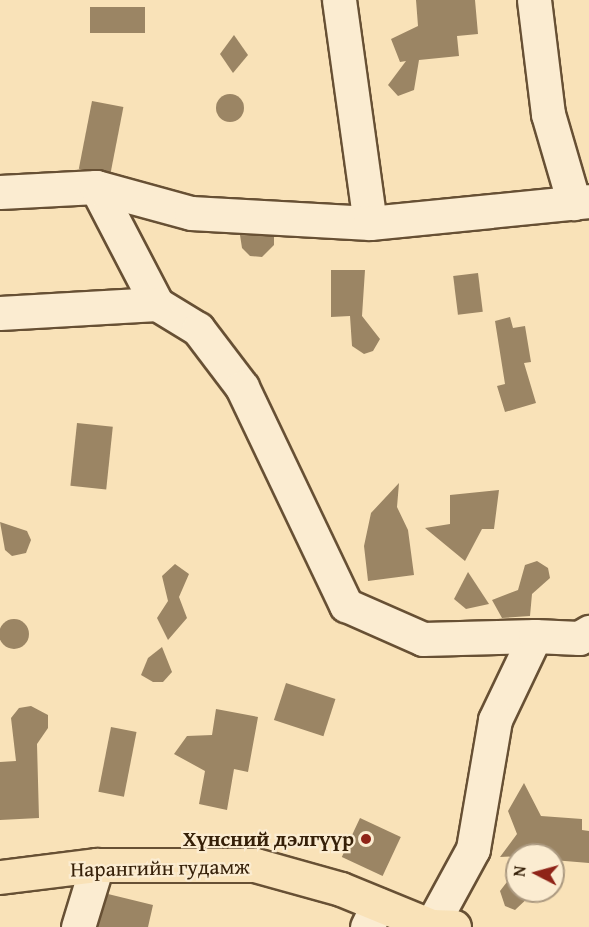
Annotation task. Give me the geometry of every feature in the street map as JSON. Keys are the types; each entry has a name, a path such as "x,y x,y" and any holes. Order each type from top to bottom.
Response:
{"main road":[{"name":"Нарангийн гудамж","path":"0,878 97,865 255,864 372,916 443,926"}],"street":[{"path":"339,0 370,223"},
{"path":"0,192 96,186 191,213 370,223 582,202 548,114 534,0"},
{"path":"96,186 157,304 198,329 242,387 346,605 423,639 535,636 579,638 589,632"},
{"path":"0,314 157,304"},
{"path":"443,926 473,849 495,720 535,636"},
{"path":"78,927 97,865"}],"building":[{"path":"416,0 475,0 478,34 457,36 459,56 419,60 414,90 398,96 388,85 406,61 400,62 391,39 418,26"},
{"path":"90,7 145,7 145,33 90,33"},
{"path":"234,35 248,55 233,73 220,54"},
{"path":"230,94 240,98 244,108 240,118 230,122 220,118 216,108 220,98"},
{"path":"92,101 123,107 110,175 79,169"},
{"path":"240,235 274,236 274,245 262,257 250,256 242,248"},
{"path":"331,270 365,270 362,316 380,339 373,351 364,354 352,346 350,316 331,317"},
{"path":"478,273 483,312 458,315 453,276"},
{"path":"510,317 513,328 525,326 531,362 524,363 536,403 505,412 497,386 505,384 495,321"},
{"path":"77,423 113,427 106,489 70,486"},
{"path":"399,483 397,507 408,530 414,575 368,581 364,546 371,513"},
{"path":"499,490 494,529 482,529 465,561 425,528 450,524 450,495"},
{"path":"0,522 27,531 31,540 26,553 12,556 5,550"},
{"path":"537,561 548,568 550,578 532,594 530,616 502,618 492,600 518,590 525,565"},
{"path":"175,564 189,574 179,597 187,618 168,640 157,618 168,601 162,576"},
{"path":"468,572 489,604 466,609 454,599"},
{"path":"14,619 24,624 29,634 24,644 14,649 4,644 -1,634 4,624"},
{"path":"162,647 172,672 163,682 153,682 141,675 148,658"},
{"path":"286,683 335,699 323,736 274,720"},
{"path":"31,706 48,715 48,728 37,744 39,818 0,820 0,762 16,761 11,718 19,708"},
{"path":"216,709 258,717 248,772 234,769 227,810 199,804 205,771 174,754 187,736 212,735"},
{"path":"111,727 137,732 124,797 98,792"},
{"path":"524,783 541,816 582,819 582,830 589,831 589,863 565,861 565,843 510,843 517,834 508,811"},
{"path":"360,818 401,837 383,876 342,857"},
{"path":"505,885 505,903 522,903 515,910 505,906 500,891"},
{"path":"108,894 153,905 148,927 98,927"}],"place":[{"name":"Хүнсний дэлгүүр","path":"366,839"}]}
